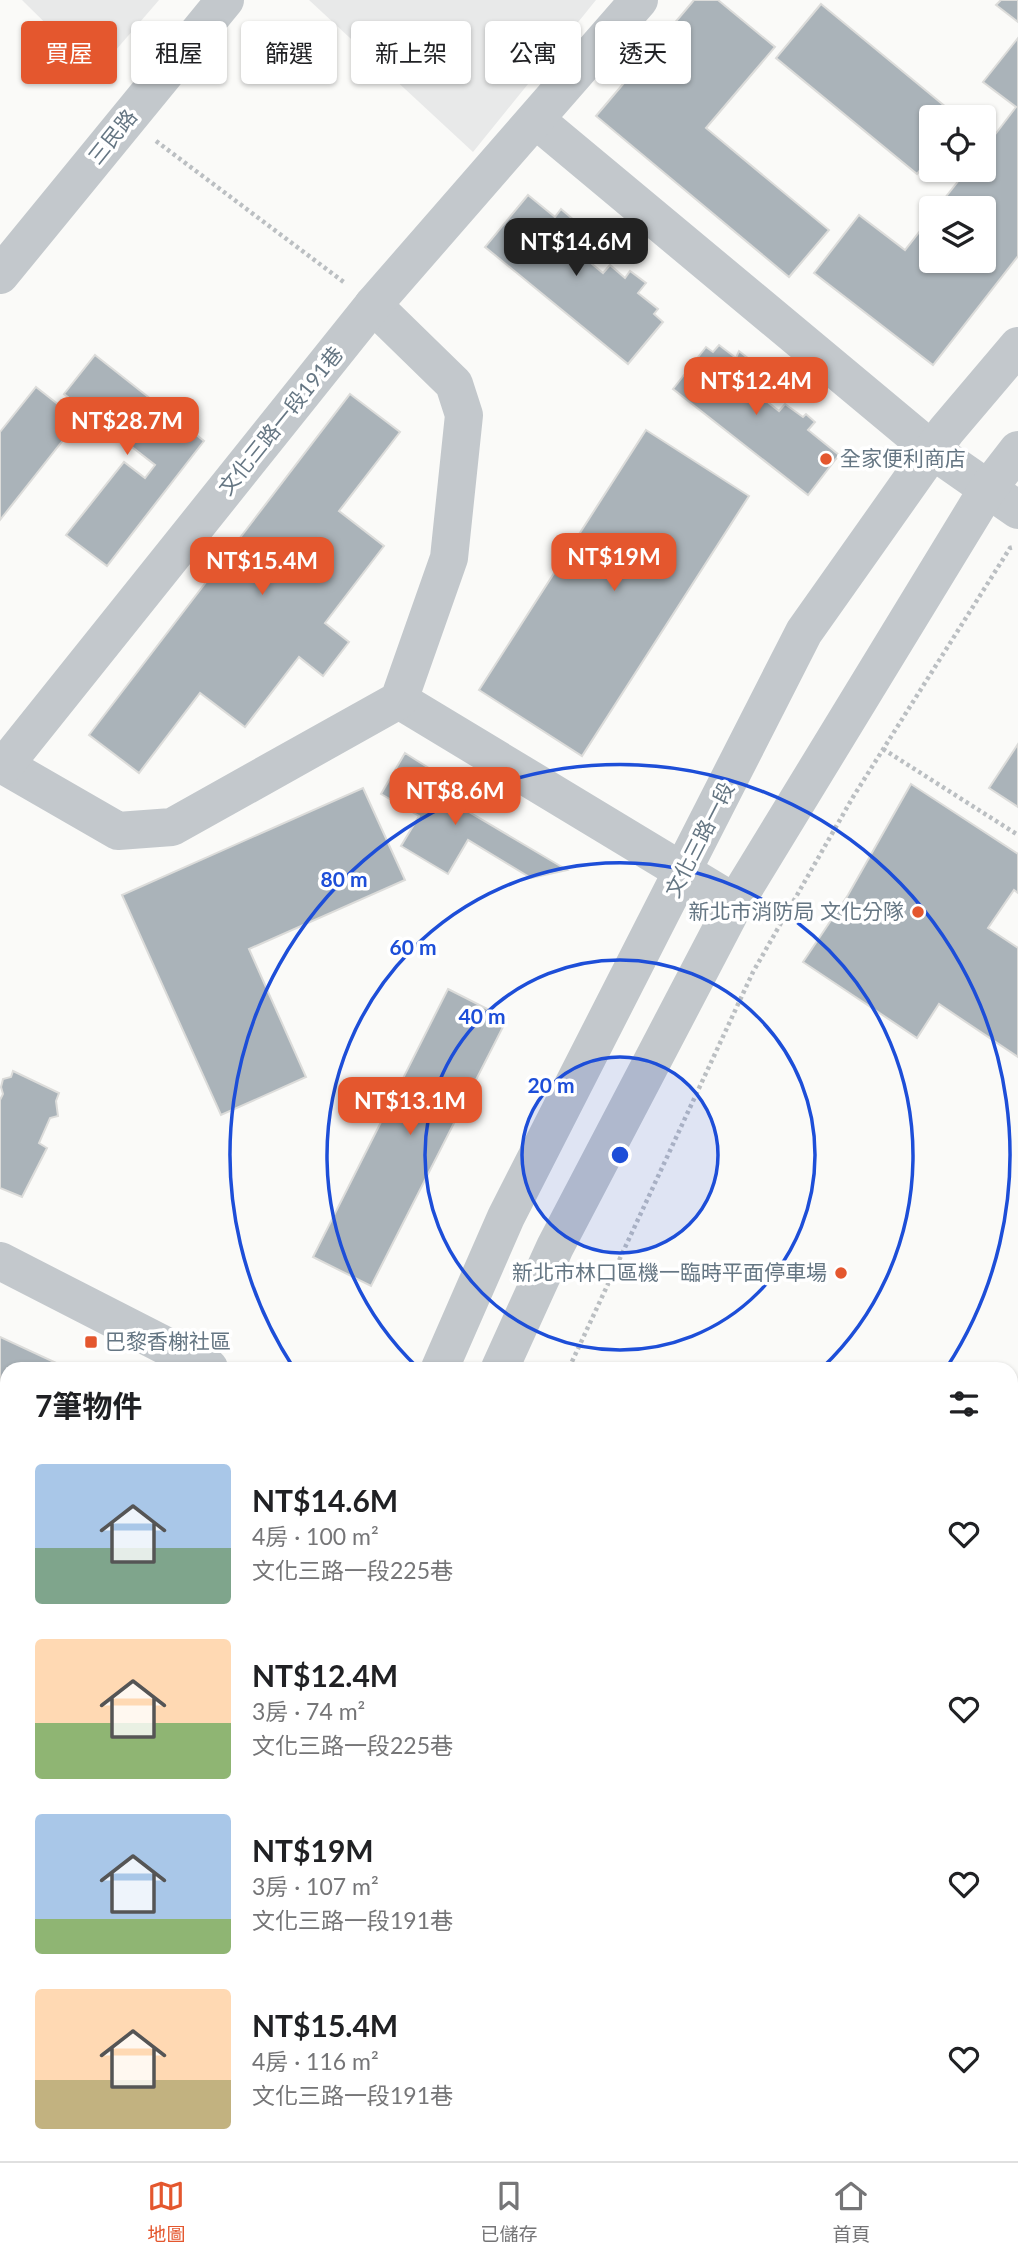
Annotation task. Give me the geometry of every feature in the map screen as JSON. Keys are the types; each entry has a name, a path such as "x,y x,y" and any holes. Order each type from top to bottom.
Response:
{"street":[{"name":"三民路","path":"0,275 225,0"},
{"name":"文化三路一段191巷","path":"399,700 172,827 118,831 2,765 373,305 639,0"},
{"path":"536,120 932,450 1007,491"},
{"path":"373,305 454,384 464,415 449,558 399,700 735,903"},
{"name":"文化三路一段","path":"443,1362 506,1217 685,871 804,632 932,450 1018,346"},
{"path":"503,1362 555,1247 735,903 1007,491 1018,450"},
{"path":"0,1261 197,1362"}],"path":[{"path":"128,119 373,305"},
{"path":"572,1362 753,972 883,749 1010,548 1018,547"},
{"path":"883,749 1018,835"}],"shaded area":[{"path":"22,0 159,0 141,21 131,21 131,32 117,49 117,21 43,21"},
{"path":"309,0 596,0 579,21 485,21 485,84 528,84 473,152 400,84 471,84 471,21 351,21 351,39 337,26 337,21 332,21"}],"building":[{"path":"694,0 718,0 775,47 706,128 829,230 789,277 596,116 623,84 691,84 691,21 676,21"},
{"path":"1001,0 1018,0 1018,22 996,5"},
{"path":"821,4 943,105 919,105 919,172 917,174 776,58"},
{"path":"1018,38 1018,256 933,365 814,273 859,215 905,250 919,232 919,273 996,273 996,196 946,196 958,182 996,182 996,133 1016,107 983,82"},
{"path":"528,195 555,217 561,209 582,227 576,234 595,249 586,259 603,273 610,265 625,278 630,271 646,283 638,293 658,309 654,314 663,322 628,364 485,247"},
{"path":"719,345 736,358 739,351 754,363 748,372 768,387 760,396 779,411 785,404 803,417 806,414 815,422 808,430 839,455 808,495 673,389 706,347 713,352"},
{"path":"95,355 204,441 107,566 66,535 124,462 145,478 155,465 64,394"},
{"path":"36,387 64,409 60,414 75,425 0,520 0,432"},
{"path":"350,394 400,432 339,511 384,546 325,623 349,642 323,676 299,657 245,727 200,693 139,773 89,735"},
{"path":"646,430 749,496 582,756 479,690"},
{"path":"1018,744 1018,807 989,788"},
{"path":"405,753 432,770 415,798 429,806 437,793 567,870 531,878 468,840 448,874 401,846 419,816 381,794"},
{"name":"新北市消防局 文化分隊","path":"911,784 1018,854 1018,893 1014,890 988,928 1018,948 1018,1057 939,1004 917,1038 803,962 848,895"},
{"path":"363,788 405,880 249,949 306,1077 221,1115 122,895"},
{"path":"448,989 507,1019 371,1286 313,1257"},
{"path":"13,1071 59,1093 56,1101 58,1116 50,1118 39,1143 47,1148 22,1197 0,1188 1,1087 3,1079 11,1077"},
{"path":"0,1337 54,1362 0,1362"}],"place":[{"name":"全家便利商店","path":"826,459"},
{"name":"新北市消防局 文化分隊","path":"918,912"},
{"name":"新北市林口區機一臨時平面停車場","path":"841,1273"},
{"name":"巴黎香榭社區","path":"91,1342"}]}
